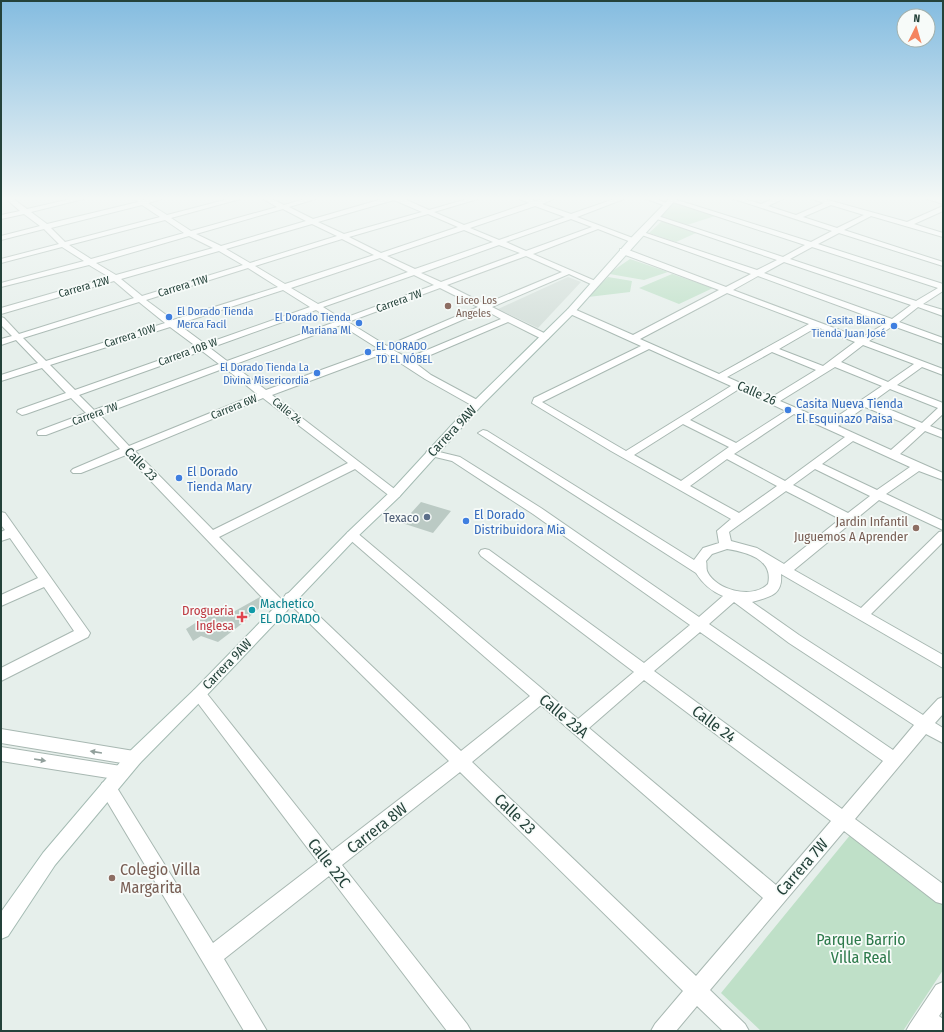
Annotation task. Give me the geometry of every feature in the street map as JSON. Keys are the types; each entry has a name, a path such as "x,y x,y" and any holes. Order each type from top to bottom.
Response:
{"street":[{"path":"1,261 63,245"},
{"name":"Calle 24","path":"64,245 116,278 140,299 395,494"},
{"path":"1,285 150,245"},
{"path":"214,245 342,321 408,362 428,377 477,404"},
{"name":"Carrera 12W","path":"1,311 230,245"},
{"name":"Carrera 11W","path":"1,342 316,245"},
{"path":"359,245 545,337"},
{"name":"Carrera 10W","path":"1,378 285,287 410,245"},
{"name":"Carrera 10B W","path":"22,412 317,306 494,245"},
{"path":"505,245 596,283"},
{"name":"Carrera 7W","path":"42,433 550,245"},
{"name":"Carrera 9AW","path":"1,929 49,859 120,773 199,694 352,535 395,494 477,404 571,311 629,245"},
{"path":"676,245 943,341"},
{"path":"741,245 943,313"},
{"path":"635,338 812,245"},
{"path":"812,245 943,288"},
{"path":"884,245 943,264"},
{"path":"623,251 815,325 943,372"},
{"name":"Carrera 6W","path":"77,471 265,394 386,349 568,272"},
{"path":"773,401 824,370 861,342 943,288"},
{"name":"Calle 26","path":"571,311 831,426 917,467 943,477"},
{"path":"408,362 508,319"},
{"name":"Calle 23","path":"1,320 211,536 461,761 738,1031"},
{"path":"720,377 815,325"},
{"path":"650,345 538,400 539,404 740,519"},
{"path":"772,349 824,370"},
{"path":"834,363 943,408 892,455"},
{"path":"831,426 920,364"},
{"path":"626,455 739,385"},
{"path":"865,403 943,436"},
{"path":"682,486 727,455 737,446 794,410"},
{"path":"682,420 737,446"},
{"path":"483,433 700,570"},
{"path":"726,545 723,531 787,486 852,436"},
{"path":"431,453 456,459 537,511 894,760"},
{"path":"727,455 849,519"},
{"path":"211,536 356,464"},
{"path":"815,465 943,526"},
{"path":"785,570 878,495 917,467"},
{"path":"1,516 7,534 46,580 83,633 1,675"},
{"name":"Calle 23A","path":"352,535 776,897"},
{"path":"862,615 943,535"},
{"path":"771,562 776,573 775,584 767,593 752,597 723,592 712,586 704,578 700,570 700,560 704,553 714,547 726,545 748,548 943,662"},
{"name":"Calle 24","path":"485,553 943,895"},
{"path":"1,601 46,580"},
{"path":"578,728 734,595"},
{"path":"734,595 794,639 943,736"},
{"name":"Calle 22C","path":"199,694 460,1031"},
{"name":"Carrera 8W","path":"211,957 461,761 541,696"},
{"name":"Carrera 7W","path":"662,1031 943,703"},
{"path":"1,736 134,758"},
{"path":"2,755 30,741"},
{"path":"2,755 120,773"},
{"path":"108,788 256,1031"},
{"path":"928,1027 943,992"}],"shaded area":[{"path":"568,277 581,282 538,328 498,309"}],"green space":[{"path":"630,259 668,272 644,280 604,273 611,272"},
{"path":"672,274 713,288 679,304 639,288"},
{"path":"608,277 632,281 630,292 588,297 591,289 598,287"},
{"name":"Parque Barrio Villa Real","path":"851,834 943,903 943,970 903,1031 761,1031 721,993"}],"building":[{"name":"Texaco","path":"421,502 451,511 433,533 402,523"},
{"path":"260,597 265,603 218,642 201,636 193,641 186,629 217,609 226,616"}],"place":[{"name":"Liceo Los Angeles","path":"448,306"},
{"name":"El Dorado Tienda Merca Facil","path":"169,317"},
{"name":"El Dorado Tienda Mariana Ml","path":"359,323"},
{"name":"Casita Blanca Tienda Juan José","path":"894,326"},
{"name":"EL DORADO TD EL NÓBEL","path":"368,352"},
{"name":"El Dorado Tienda La Divina Misericordia","path":"317,373"},
{"name":"Casita Nueva Tienda El Esquinazo Paisa","path":"788,410"},
{"name":"El Dorado Tienda Mary","path":"179,478"},
{"name":"Texaco","path":"427,517"},
{"name":"El Dorado Distribuidora Mia","path":"466,521"},
{"name":"Jardin Infantil Juguemos A Aprender","path":"916,528"},
{"name":"Machetico EL DORADO","path":"252,610"},
{"name":"Drogueria Inglesa","path":"242,617"},
{"name":"Colegio Villa Margarita","path":"112,878"}]}
